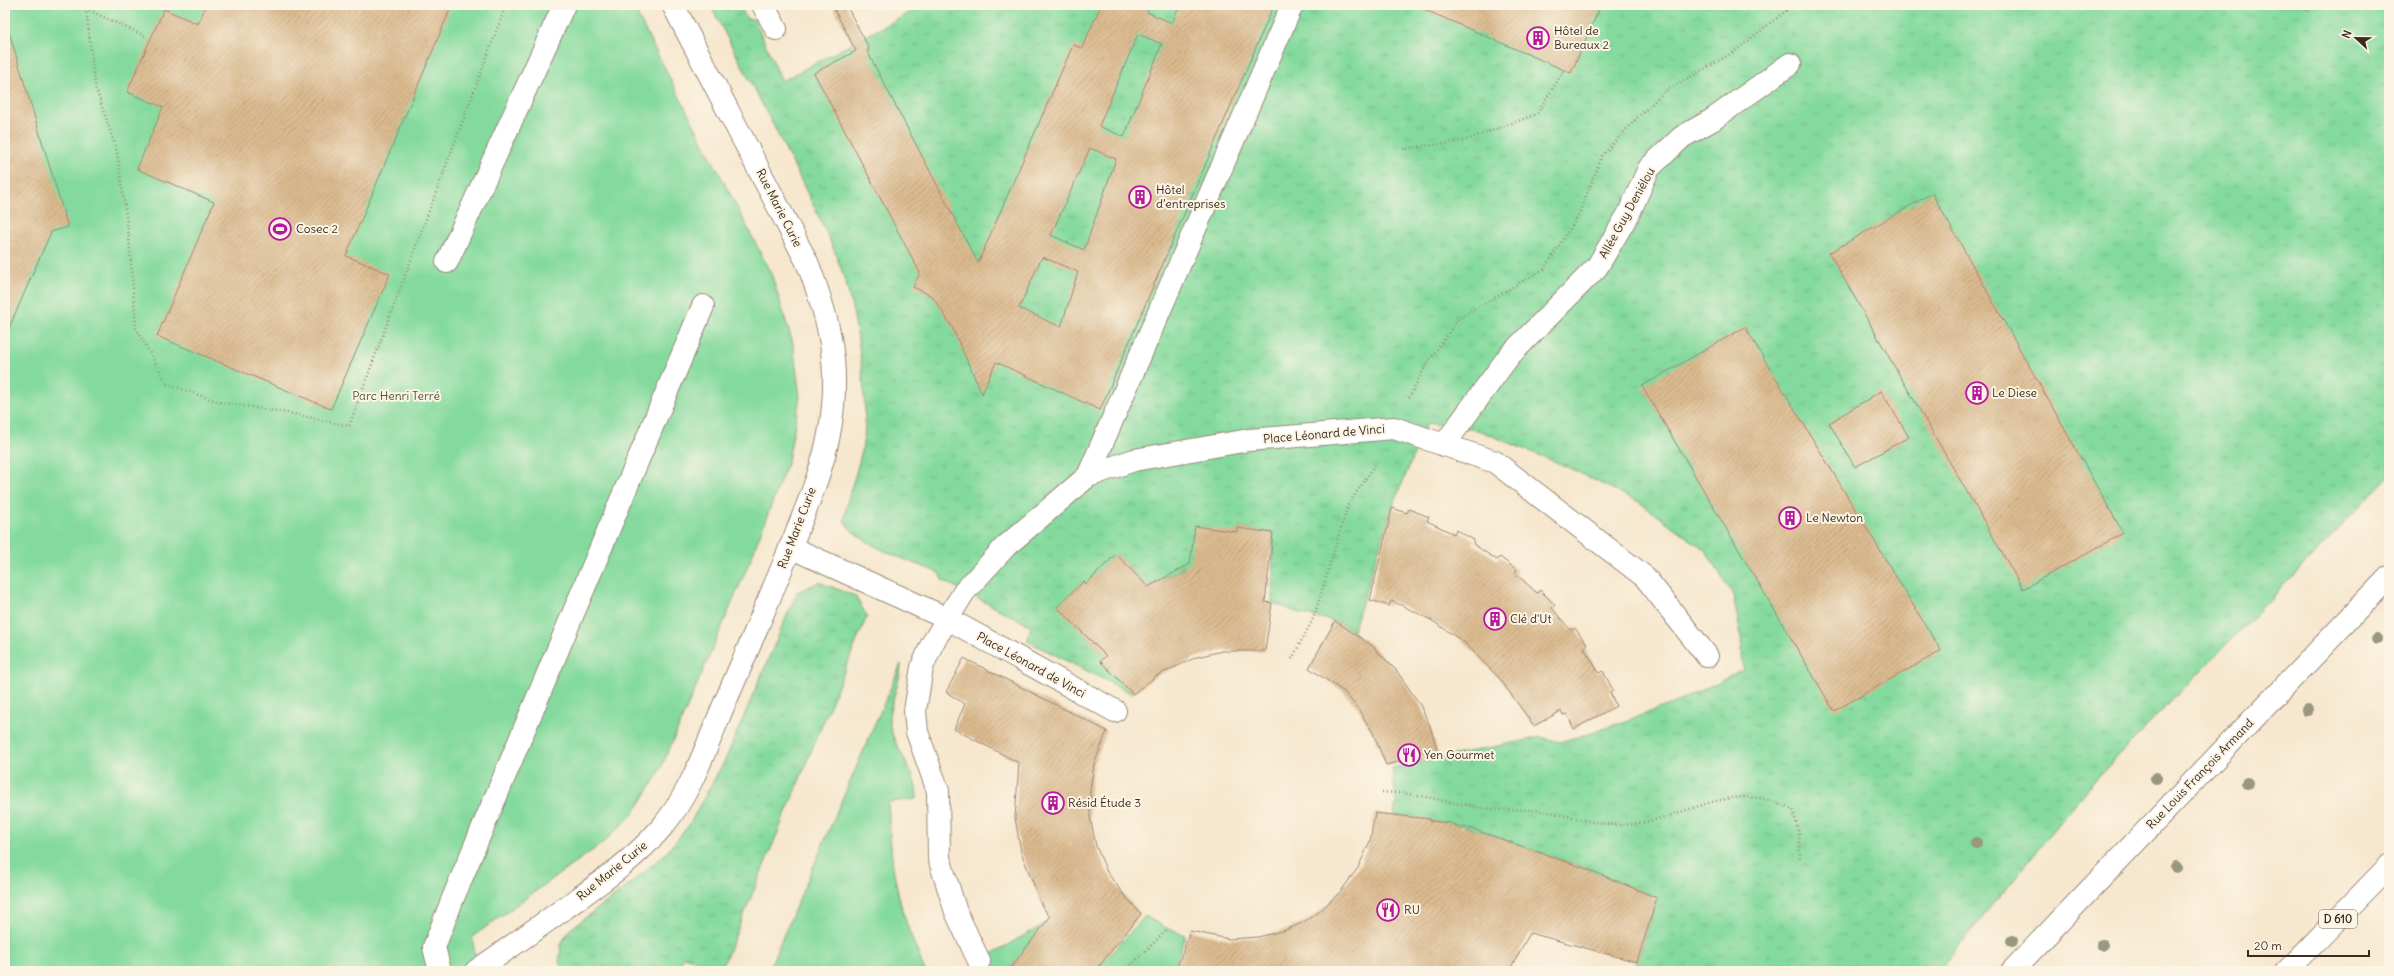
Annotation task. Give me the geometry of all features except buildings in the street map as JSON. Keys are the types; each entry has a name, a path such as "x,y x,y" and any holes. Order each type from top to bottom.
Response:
{"street":[{"path":"447,262 564,5"},
{"name":"Rue Marie Curie","path":"476,971 603,881 637,854 663,826 686,792 790,547 826,450 833,407 834,368 831,333 822,301 807,262 673,5"},
{"path":"763,5 776,29"},
{"path":"1088,476 1292,5"},
{"name":"Allée Guy Deniélou","path":"1444,445 1509,356 1597,267 1629,213 1649,168 1682,137 1712,120 1790,64"},
{"path":"440,971 434,947 453,898 704,306"},
{"name":"Place Léonard de Vinci","path":"979,961 956,912 939,858 938,791 917,732 915,711 922,667 932,644 964,592 1006,546 1088,476 1134,460 1249,440 1394,428 1495,462 1644,577 1707,656"},
{"path":"790,547 948,619"},
{"name":"Rue Louis François Armand","path":"2012,971 2389,577"},
{"name":"Place Léonard de Vinci","path":"948,619 1115,711"},
{"name":"D 610","path":"2287,971 2389,866"}],"path":[{"path":"84,5 86,9 95,86 116,151 129,237 136,328 167,384 219,402 294,414 349,426 506,5"},
{"path":"1292,660 1314,617 1348,505 1372,473 1426,365 1459,318 1544,269 1578,216 1602,156 1636,119 1665,91 1734,52 1793,5"},
{"path":"86,9 147,37"},
{"path":"1403,149 1463,141 1538,114 1564,70"},
{"path":"1382,792 1405,793 1485,808 1546,812 1618,825 1645,822 1713,801 1743,796 1777,801 1793,810 1799,834 1800,860"},
{"path":"1125,971 1168,929"}],"green space":[{"name":"Parc Henri Terré","path":"5,5 632,5 771,273 793,344 800,397 788,461 750,561 659,773 633,814 604,842 472,937 478,971 5,971"},
{"path":"710,5 739,5 747,19 754,19 782,81 924,5 2389,5 2389,477 2092,783 1939,971 1631,971 1637,962 1657,898 1590,870 1464,826 1394,815 1396,802 1392,768 1541,737 1559,742 1592,733 1675,703 1743,670 1741,636 1733,595 1706,551 1639,502 1563,465 1478,430 1427,423 1392,508 1353,631 1335,621 1305,615 1272,603 1273,533 1238,528 1237,532 1190,564 1148,587 1116,554 1086,584 1083,581 1058,607 1106,656 1101,661 1133,694 1027,641 1031,626 942,580 939,573 874,546 851,530 844,521 862,448 865,423 862,367 848,291 843,274 827,235 797,172"},
{"path":"819,582 855,596 867,616 721,970 684,956 677,971 564,971 559,963 561,945 569,930 624,889 665,854 689,825 726,758 797,592"},
{"path":"901,664 899,679 890,709 889,721 895,741 913,778 917,799 888,802 890,836 894,871 900,903 925,971 768,971"},
{"path":"1145,916 1168,929 1185,935 1174,971 1095,971"},
{"path":"1048,922 1008,971 967,971 979,961"}],"place":[{"name":"Hôtel de Bureaux 2","path":"1538,38"},
{"name":"Hôtel d’entreprises","path":"1140,197"},
{"name":"Cosec 2","path":"280,229"},
{"name":"Le Diese","path":"1977,393"},
{"name":"Le Newton","path":"1790,518"},
{"name":"Clé d'Ut","path":"1495,619"},
{"name":"Yen Gourmet","path":"1409,755"},
{"name":"Résid Étude 3","path":"1053,803"},
{"name":"RU","path":"1388,910"}]}
